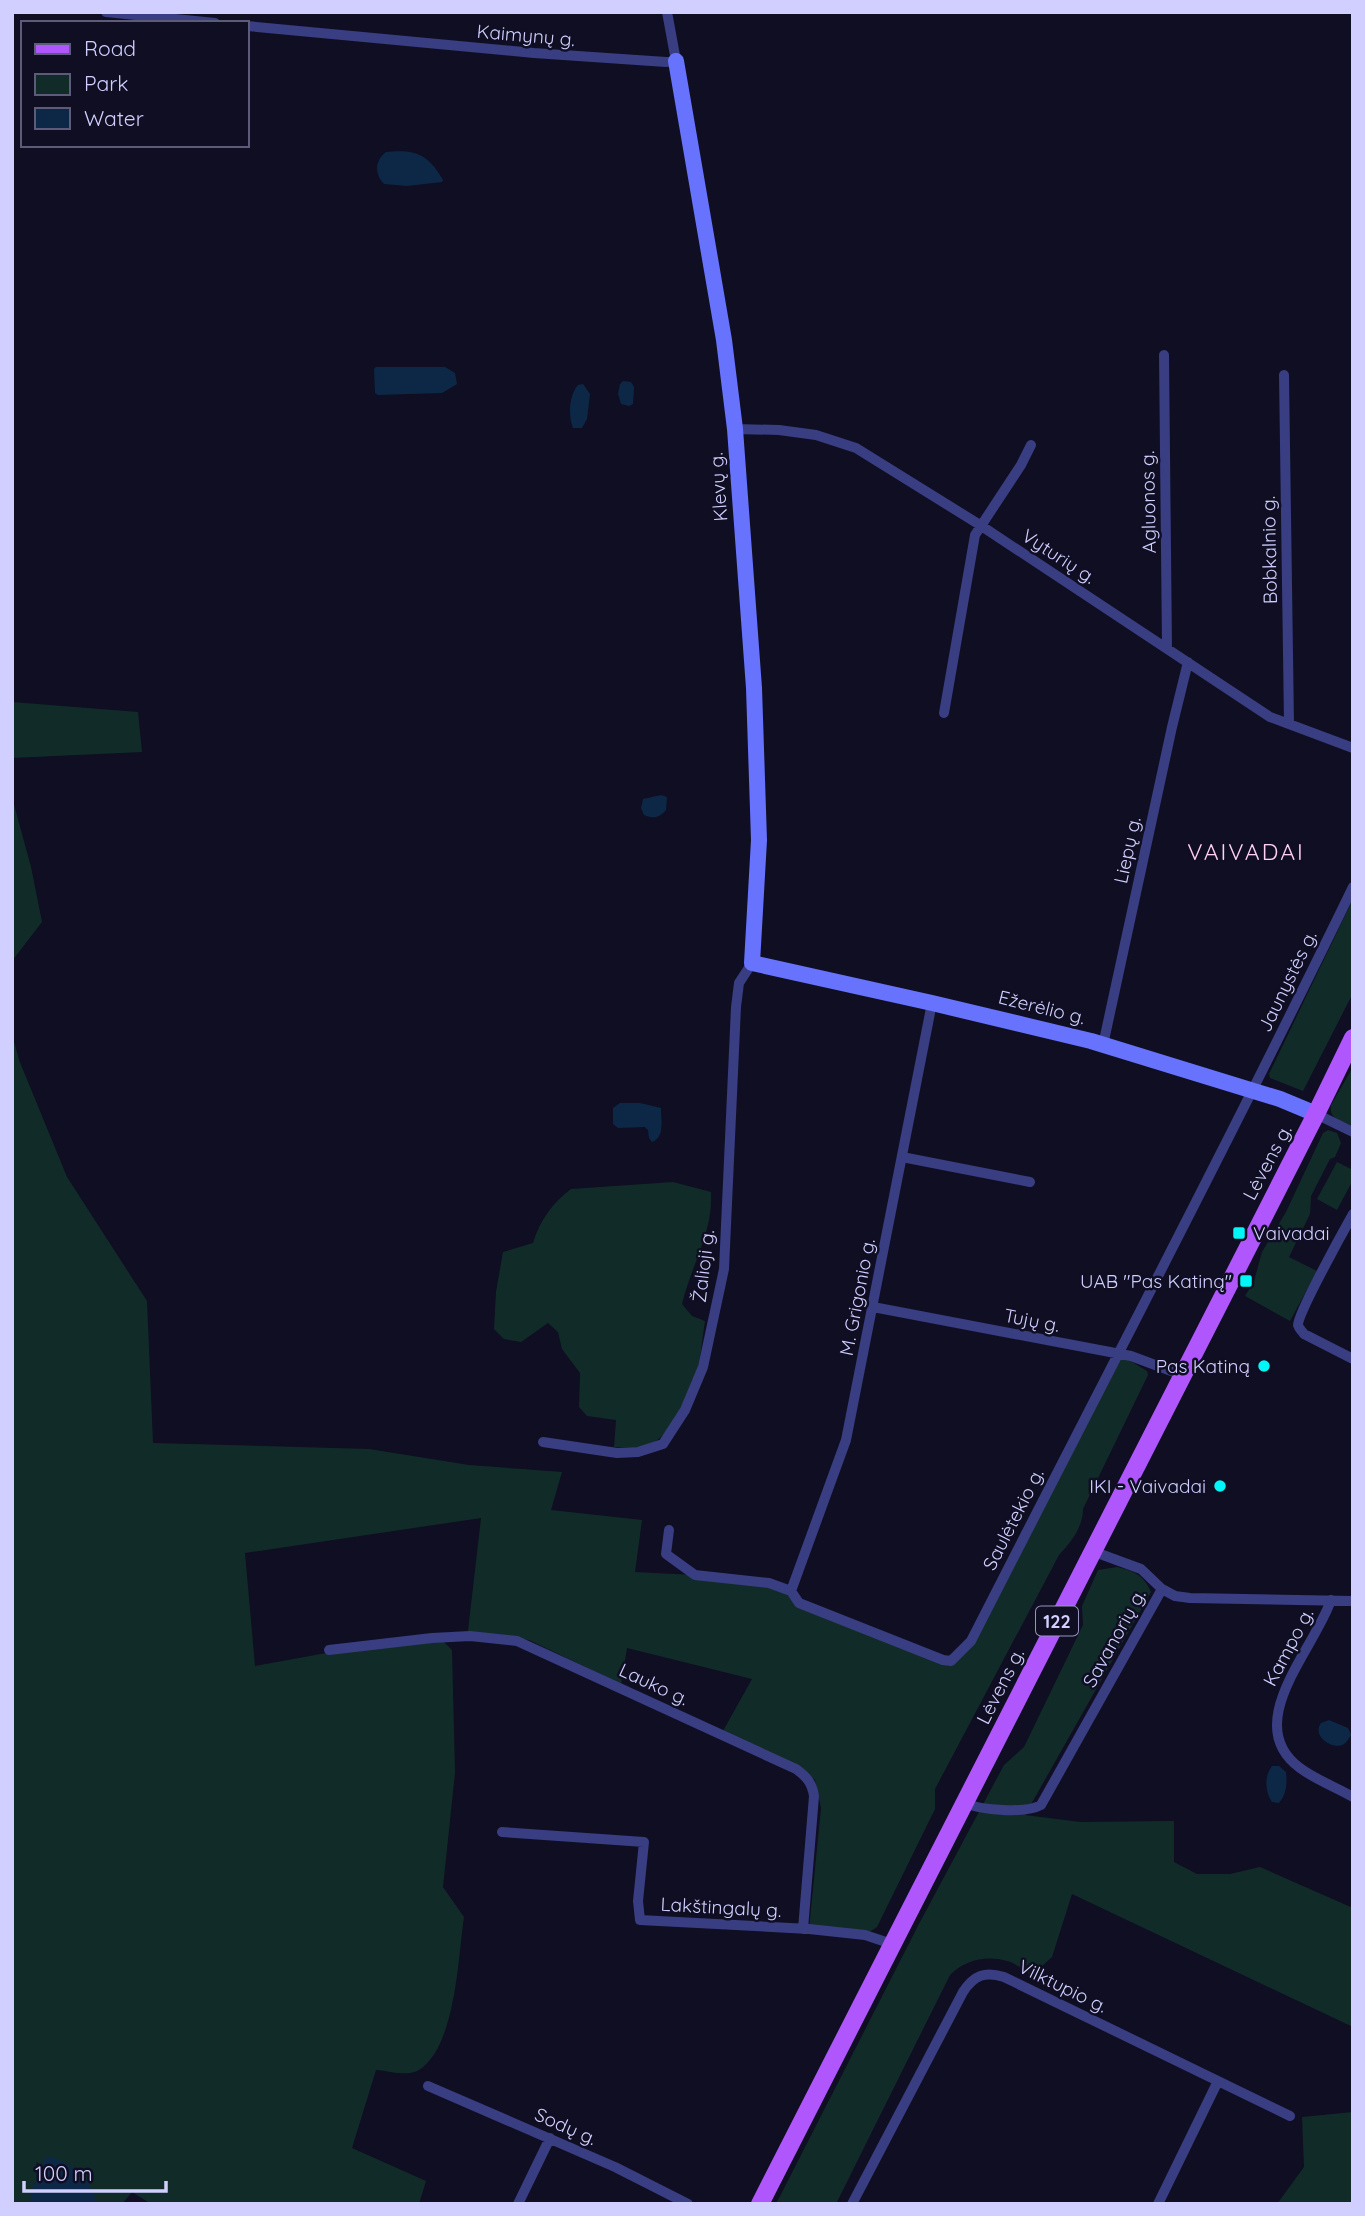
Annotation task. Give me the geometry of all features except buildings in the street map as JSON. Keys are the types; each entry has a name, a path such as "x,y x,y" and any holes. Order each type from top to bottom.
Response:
{"main road":[{"name":"Klevų g.","path":"676,61 720,316 735,429 755,702 759,839 752,962"},
{"name":"Ežerėlio g.","path":"752,962 1103,1045 1253,1091 1316,1114"},
{"name":"Lėvens g.","path":"760,2204 1353,1038"}],"street":[{"path":"106,12 195,21"},
{"name":"Klevų g.","path":"667,12 676,61"},
{"name":"Kaimynų g.","path":"248,26 547,54 648,62 676,61"},
{"name":"Agluonos g.","path":"1164,355 1167,648"},
{"name":"Bobkalnio g.","path":"1284,375 1289,724"},
{"name":"Vyturių g.","path":"735,429 779,430 816,435 856,449 980,526 1270,717 1353,748"},
{"path":"944,713 975,535 1031,446"},
{"name":"Liepų g.","path":"1103,1045 1188,662"},
{"name":"Jaunystės g.","path":"1253,1091 1353,887"},
{"name":"Žalioji g.","path":"543,1442 617,1453 638,1451 663,1444 685,1410 703,1367 724,1269 736,1007 740,982 752,962"},
{"name":"M. Grigonio g.","path":"791,1591 846,1440 932,1003"},
{"name":"Saulėtekio g.","path":"669,1530 666,1554 695,1575 769,1583 791,1591 799,1603 943,1660 951,1661 959,1656 971,1641 1253,1091"},
{"path":"1316,1114 1353,1132"},
{"path":"902,1157 1030,1182"},
{"path":"1353,1214 1304,1307 1298,1324 1304,1334 1353,1359"},
{"name":"Tujų g.","path":"873,1307 1119,1354 1182,1374"},
{"path":"1092,1551 1141,1569 1162,1589"},
{"name":"Savanorių g.","path":"964,1803 979,1808 1026,1810 1041,1805 1162,1589 1175,1596 1190,1598 1353,1601"},
{"name":"Kampo g.","path":"1331,1601 1279,1702 1276,1730 1283,1752 1301,1768 1353,1797"},
{"name":"Lauko g.","path":"329,1650 442,1637 470,1636 517,1641 796,1769 805,1775 812,1785 814,1796 803,1929"},
{"name":"Lakštingalų g.","path":"502,1832 644,1842 638,1901 640,1920 803,1929 865,1935 892,1944"},
{"name":"Vilktupio g.","path":"852,2204 963,1992 976,1976 996,1974 1004,1977 1290,2116"},
{"path":"1158,2204 1218,2081"},
{"name":"Sodų g.","path":"428,2086 615,2167 688,2204"},
{"path":"518,2204 551,2138"}],"green space":[{"path":"12,702 138,712 142,752 12,758"},
{"path":"12,797 31,867 42,922 12,961"},
{"path":"1353,899 1353,993 1303,1091 1270,1078 1269,1074"},
{"path":"12,1034 19,1060 67,1177 147,1301 153,1443 369,1449 469,1465 562,1472 551,1510 642,1520 635,1572 695,1575 791,1591 799,1603 943,1660 959,1655 1119,1354 1147,1371 1148,1375 1083,1509 1079,1528 1059,1555 935,1789 935,1809 877,1927 865,1935 809,1929 821,1808 815,1780 804,1770 723,1731 752,1679 627,1648 621,1684 529,1640 468,1631 481,1518 245,1553 255,1666 332,1652 441,1639 452,1650 455,1773 443,1887 464,1917 453,1999 441,2042 419,2070 404,2073 376,2070 352,2148 426,2181 419,2204 151,2204 132,2192 122,2204 12,2204"},
{"path":"1353,1067 1353,1126 1337,1119 1332,1113 1331,1105"},
{"path":"1328,1130 1337,1133 1341,1143 1311,1196 1310,1214 1289,1257 1317,1271 1290,1321 1245,1296 1254,1281 1262,1252 1286,1212 1323,1133"},
{"path":"1337,1162 1353,1170 1353,1180 1337,1210 1317,1199"},
{"path":"673,1182 711,1192 706,1231 682,1304 692,1316 705,1321 698,1369 685,1404 673,1424 659,1439 642,1446 614,1447 616,1420 587,1416 579,1407 580,1373 562,1349 558,1332 548,1323 521,1342 504,1339 494,1329 496,1292 503,1252 533,1243 548,1213 571,1189"},
{"path":"1117,1567 1138,1575 1151,1592 1025,1815 1080,1822 1174,1821 1174,1862 1197,1874 1230,1874 1260,1867 1353,1908 1353,2027 1072,1894 1052,1957 1031,1976 1017,1965 999,1959 969,1962 950,1975 836,2204 776,2204 920,1922 1004,1765 1024,1747 1083,1625 1082,1606 1098,1570"},
{"path":"1353,2112 1353,2204 1277,2204 1304,2167 1302,2117"}],"water":[{"path":"405,151 420,155 432,164 442,182 407,186 384,184 377,167 386,152"},
{"path":"376,367 445,367 455,373 457,384 442,393 378,395 375,393"},
{"path":"623,381 631,382 634,387 633,404 629,406 621,404 618,394"},
{"path":"583,384 590,394 587,419 582,428 573,428 571,400 578,385"},
{"path":"661,795 667,797 666,810 656,817 644,815 641,808 643,799"},
{"path":"620,1103 640,1103 661,1108 659,1137 652,1142 645,1127 618,1128 613,1124 613,1108"},
{"path":"1329,1720 1348,1728 1351,1735 1344,1744 1335,1746 1321,1738 1321,1723"},
{"path":"1272,1766 1279,1766 1286,1772 1286,1788 1279,1803 1272,1802 1267,1789 1268,1774"},
{"path":"52,2157 86,2180 94,2194 93,2204 30,2204 31,2192 45,2158"}],"place":[{"name":"Vaivadai","path":"1239,1233"},
{"name":"UAB \"Pas Katiną\"","path":"1246,1281"},
{"name":"Pas Katiną","path":"1264,1366"},
{"name":"IKI - Vaivadai","path":"1220,1486"}],"district":[{"name":"VAIVADAI","path":"1246,851"}]}
